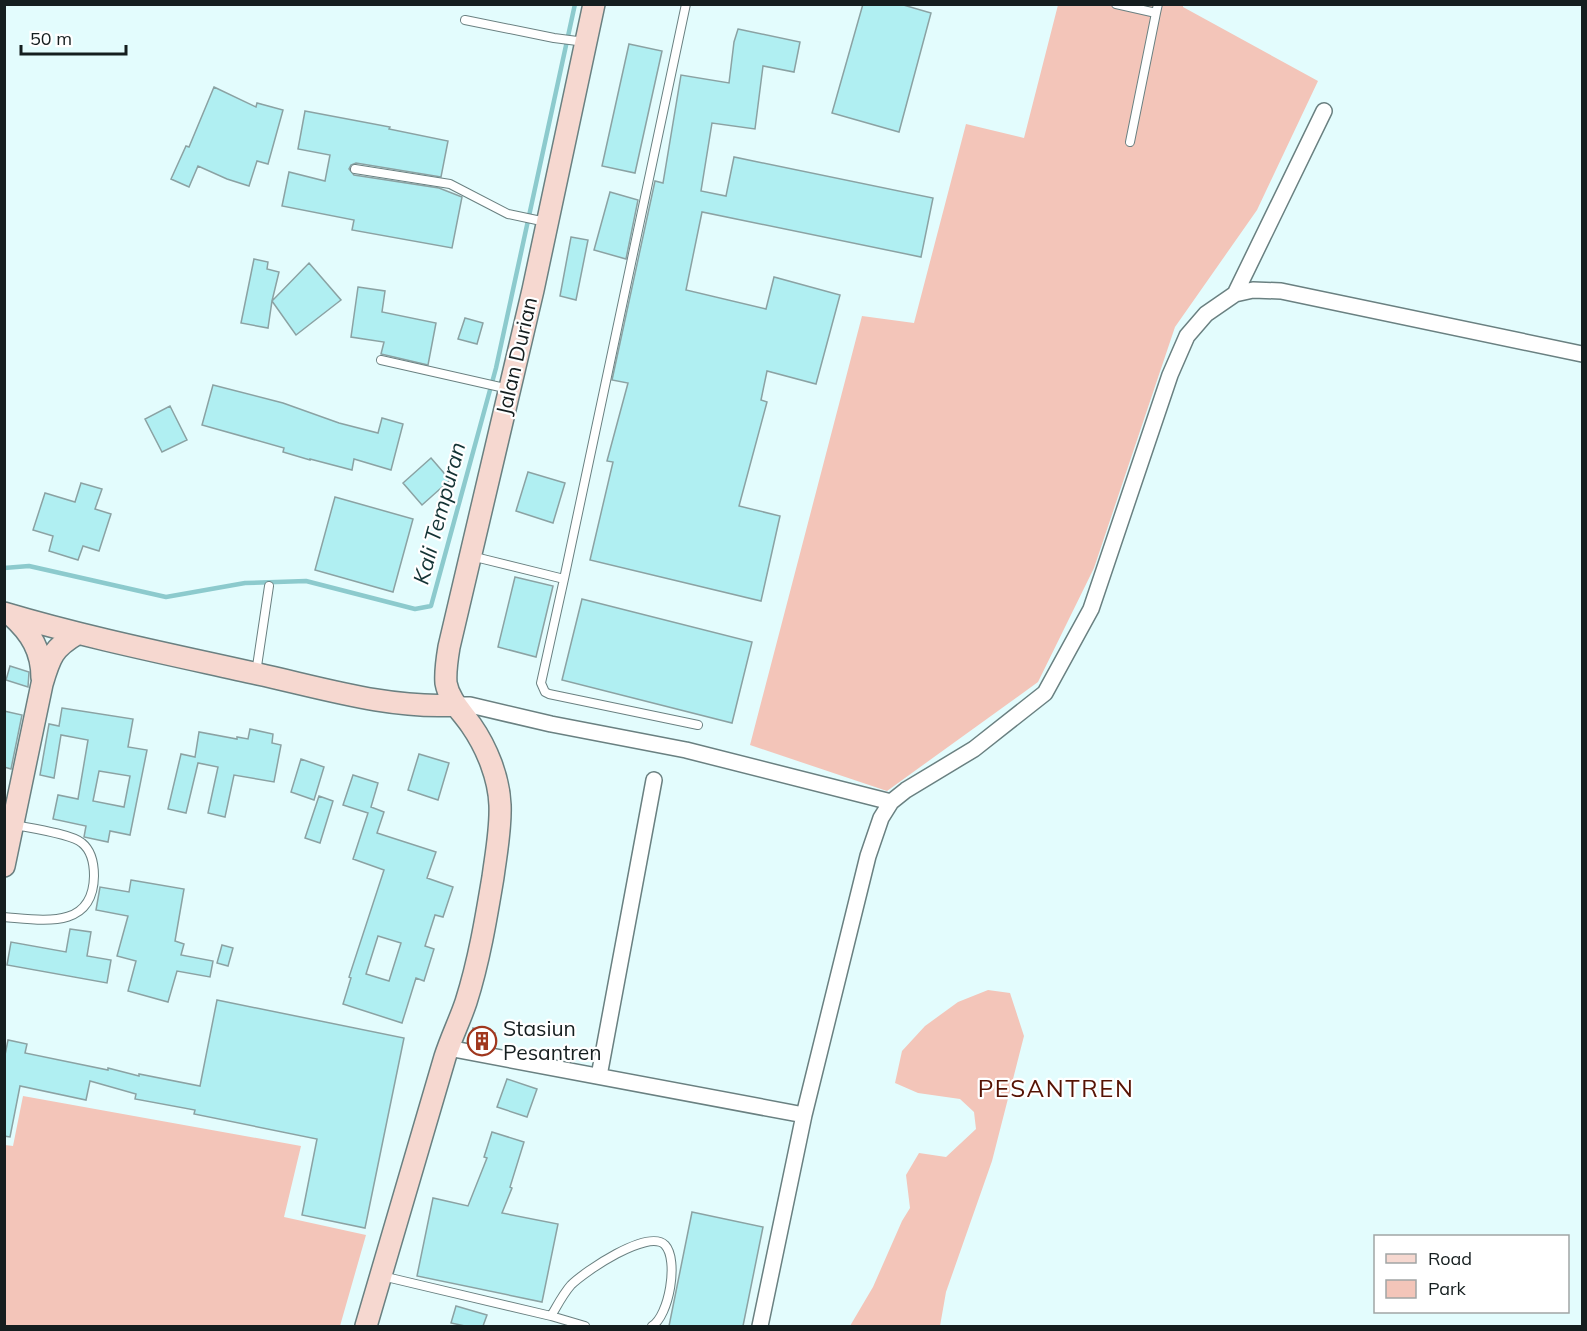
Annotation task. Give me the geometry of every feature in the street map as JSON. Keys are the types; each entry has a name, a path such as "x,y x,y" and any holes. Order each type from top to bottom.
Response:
{"main road":[{"name":"Jalan Durian","path":"455,705 447,685 446,669 449,646 510,389 540,221 578,41 594,4"},
{"path":"8,614 78,634 377,700 428,707 455,705 472,726 488,756 494,772 500,805 495,860 479,954 465,1004 448,1048 366,1326"},
{"path":"8,614 25,628 38,650 42,663 42,684"},
{"path":"4,866 42,684 54,651 62,643 78,634"}],"street":[{"path":"1235,294 1324,111"},
{"path":"760,1326 804,1115 874,835 881,818 891,802 906,790 974,749 1045,693 1091,609 1170,375 1187,336 1206,314 1235,294 1252,290 1281,291 1582,354"},
{"path":"455,705 470,705 550,724 686,750 891,802"},
{"path":"599,1076 654,780"},
{"path":"448,1048 804,1115"}],"lane":[{"path":"686,4 541,682 545,692 549,694 698,724"},
{"path":"1116,4 1157,9 1130,142"},
{"path":"465,20 578,41"},
{"path":"356,169 450,184 508,214 540,221"},
{"path":"381,360 510,389"},
{"path":"470,555 564,579"},
{"path":"256,673 269,586"},
{"path":"4,917 44,920 68,918 79,913 89,901 94,887 94,865 90,852 81,842 13,824"},
{"path":"551,1316 569,1287 584,1273 622,1250 657,1241 665,1245 670,1256 671,1281 666,1307 659,1322 652,1326"},
{"path":"381,1275 585,1326"}],"green space":[{"path":"1058,5 1183,5 1318,81 1257,210 1175,327 1094,568 1038,682 887,791 750,745 862,316 914,323 966,124 1024,138"},
{"path":"988,990 1010,993 1024,1036 992,1161 946,1292 940,1326 850,1326 873,1287 910,1208 906,1175 919,1153 946,1157 976,1129 974,1112 960,1099 918,1093 895,1083 902,1051 925,1026 958,1002"},
{"path":"23,1096 301,1146 284,1217 366,1235 340,1326 5,1326 5,1145 13,1146"}],"building":[{"path":"863,4 900,4 931,13 899,132 832,113"},
{"path":"738,29 800,42 794,72 763,66 755,129 712,123 701,191 726,196 734,157 933,198 921,257 702,212 686,290 766,309 774,277 840,295 816,384 767,371 761,400 767,402 739,506 780,516 761,601 590,560 613,462 607,461 628,383 612,380 655,181 663,183 681,75 729,83 734,42"},
{"path":"629,44 662,51 635,173 602,166"},
{"path":"214,87 256,107 257,103 283,110 268,164 257,161 249,186 198,166 189,187 171,179 186,146 189,147"},
{"path":"305,111 448,141 441,177 356,163 349,169 354,175 439,188 462,197 452,248 352,230 354,220 282,206 289,172 325,181 330,155 298,149"},
{"path":"610,192 638,200 626,259 594,250"},
{"path":"571,237 588,240 576,300 560,296"},
{"path":"254,259 268,262 267,269 279,272 268,328 241,323"},
{"path":"309,263 341,300 296,335 272,301"},
{"path":"358,287 385,291 382,312 436,323 428,365 381,354 384,342 351,337"},
{"path":"465,318 483,323 477,344 458,339"},
{"path":"213,385 283,403 339,423 378,433 382,418 403,424 391,470 354,459 352,470 310,460 283,452 284,448 202,425"},
{"path":"170,406 187,440 162,452 145,419"},
{"path":"431,458 450,480 422,505 403,483"},
{"path":"528,472 565,483 553,523 516,511"},
{"path":"81,483 102,489 95,509 111,514 99,551 83,546 78,560 49,551 53,536 33,530 45,493 75,502"},
{"path":"335,497 413,519 393,592 315,570"},
{"path":"515,577 553,586 536,657 498,647"},
{"path":"582,599 752,642 732,723 562,680"},
{"path":"10,666 29,672 28,687 6,680"},
{"path":"62,708 133,719 128,747 147,750 130,835 110,831 108,842 84,837 86,826 53,819 58,795 78,799 88,740 61,735 54,778 40,775 49,724 59,726","holes":["99,771 130,776 124,807 93,801"]},
{"path":"4,711 22,715 11,769 4,767"},
{"path":"250,729 273,734 272,743 281,745 274,782 234,775 225,817 208,813 218,767 198,763 186,813 168,809 181,754 195,757 199,732 248,739"},
{"path":"419,754 449,763 438,800 408,790"},
{"path":"301,759 324,767 314,800 291,792"},
{"path":"353,775 378,783 371,807 384,812 377,833 436,852 427,878 453,887 443,917 435,915 425,946 434,949 424,981 416,978 402,1023 343,1004 351,978 349,977 384,870 353,859 368,813 343,805","holes":["378,936 401,943 389,981 366,974"]},
{"path":"319,796 333,801 320,843 305,838"},
{"path":"131,880 184,889 175,941 184,944 181,955 213,961 210,977 177,971 168,1002 128,991 136,961 117,956 128,916 96,910 100,887 129,892"},
{"path":"70,929 91,932 87,956 111,960 107,983 7,965 11,942 66,952"},
{"path":"222,945 233,948 228,966 217,963"},
{"path":"217,1000 404,1038 365,1228 302,1215 317,1139 194,1114 195,1110 135,1099 136,1094 90,1081 86,1100 20,1086 10,1137 4,1136 4,1060 8,1040 27,1044 25,1053 200,1086"},
{"name":"Stasiun Pesantren","path":"473,1028 495,1033 492,1046 470,1042"},
{"path":"507,1079 537,1089 527,1117 497,1107"},
{"path":"492,1132 524,1142 510,1187 512,1188 502,1213 558,1224 542,1302 417,1276 433,1198 468,1206 487,1158 484,1157"},
{"path":"692,1212 763,1227 743,1326 669,1326"},
{"path":"456,1306 487,1315 483,1326 451,1323"}],"waterway":[{"name":"Kali Tempuran","path":"4,568 29,566 166,597 245,583 306,581 415,609 431,606 496,368 575,4"}],"place":[{"name":"Stasiun Pesantren","path":"482,1041"}],"district":[{"name":"PESANTREN","path":"1056,1089"}]}
